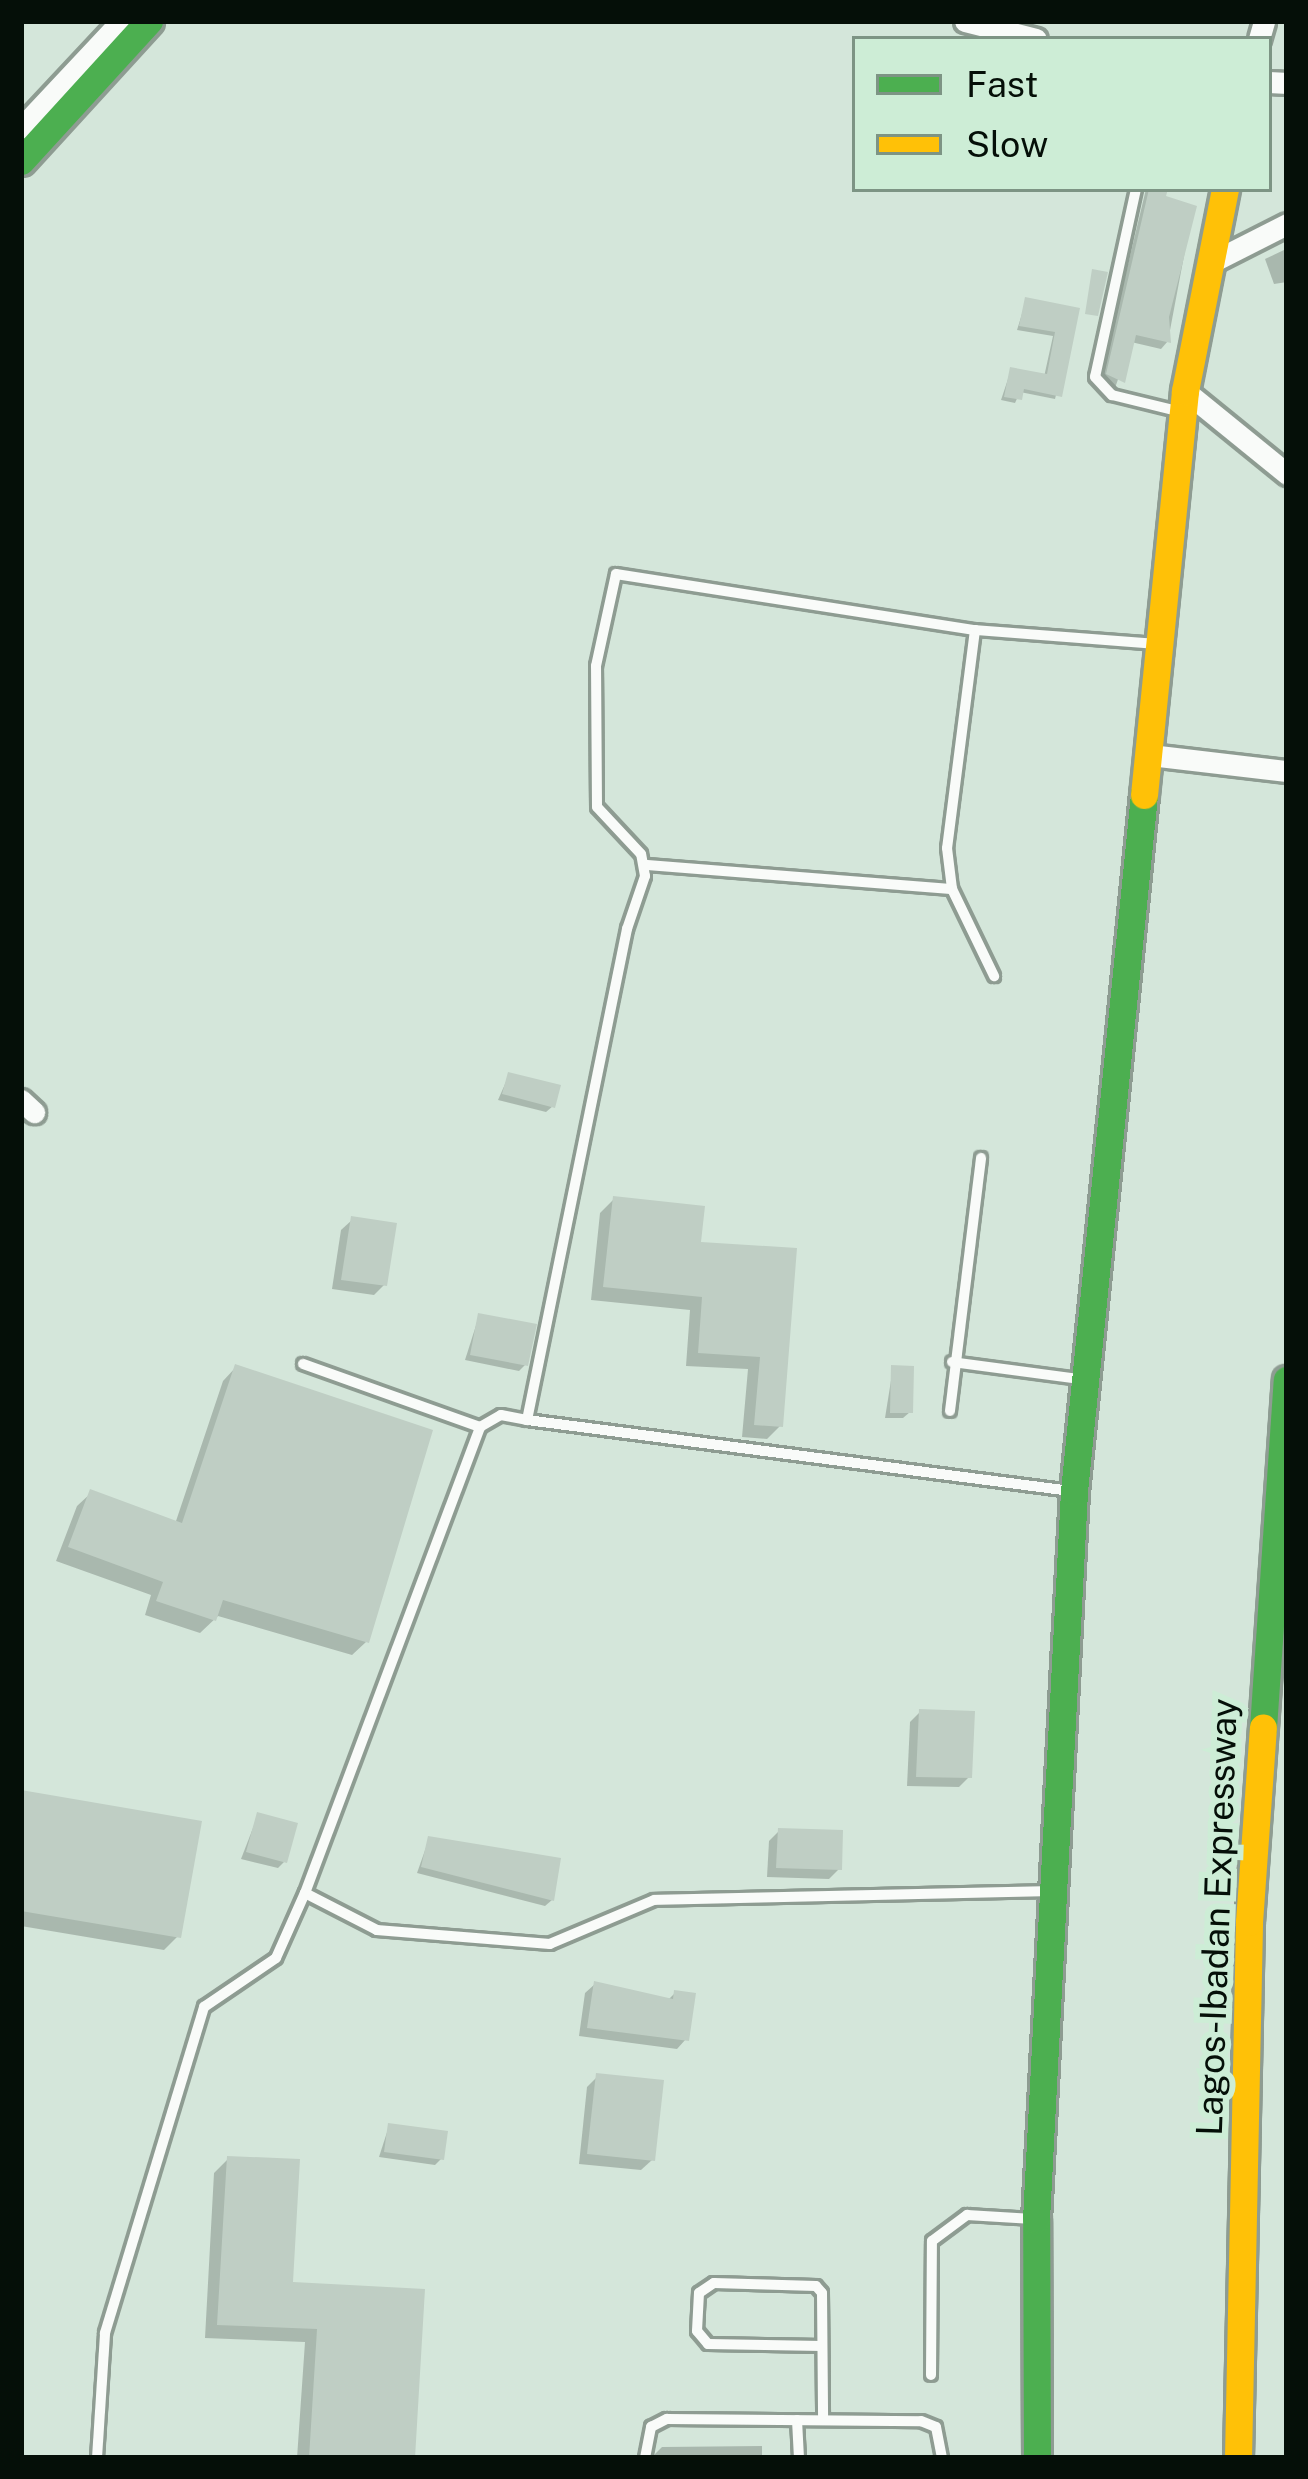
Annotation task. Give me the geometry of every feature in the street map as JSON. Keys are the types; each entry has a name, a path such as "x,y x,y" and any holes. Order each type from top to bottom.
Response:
{"main road":[{"path":"21,161 149,21"},
{"path":"1037,2458 1036,2219 1074,1491 1184,401 1224,192"},
{"name":"Lagos-Ibadan Expressway","path":"1238,2458 1249,1922 1287,1379"}],"street":[{"path":"21,128 121,21"},
{"path":"965,21 1024,36"},
{"path":"1212,262 1287,224"},
{"path":"1184,401 1287,474"},
{"path":"1150,755 1287,771"}],"lane":[{"path":"1135,192 1095,377 1112,395 1184,401"},
{"path":"952,889 646,865 597,807 596,666 616,574 975,630 1159,644"},
{"path":"975,630 952,782 952,889 994,976"},
{"path":"527,1420 646,865"},
{"path":"950,1411 952,1362 981,1158"},
{"path":"952,1362 1084,1379"},
{"path":"303,1364 481,1427"},
{"path":"97,2458 105,2333 204,2007 276,1958 305,1893 481,1427 501,1414 1074,1491"},
{"path":"305,1893 377,1930 550,1943 654,1900 1052,1891"},
{"path":"932,2375 932,2241 967,2215 1036,2219"},
{"path":"822,2346 700,2340 699,2294 714,2283 816,2286 822,2346 823,2420"},
{"path":"646,2458 651,2427 667,2419 921,2421 936,2427 942,2458"},
{"path":"797,2420 799,2458"}],"building":[{"path":"1148,192 1167,192 1166,196 1197,206 1169,317 1171,343 1136,335 1125,383 1106,374"},
{"path":"1092,269 1108,272 1098,316 1085,314"},
{"path":"1025,297 1080,308 1062,397 1024,389 1022,400 1004,397 1010,367 1047,374 1055,332 1019,326"},
{"path":"508,1072 561,1085 555,1108 502,1094"},
{"path":"613,1196 705,1206 701,1242 797,1248 783,1427 754,1425 760,1357 698,1353 702,1297 603,1287"},
{"path":"351,1216 397,1223 387,1286 341,1280"},
{"path":"478,1313 537,1324 528,1366 470,1355"},
{"path":"235,1364 433,1430 369,1643 223,1600 216,1621 156,1601 163,1582 68,1547 90,1489 182,1523"},
{"path":"891,1365 914,1366 913,1413 890,1413"},
{"path":"919,1709 975,1711 972,1778 916,1777"},
{"path":"21,1790 202,1821 181,1938 21,1911"},
{"path":"257,1812 298,1823 287,1863 246,1852"},
{"path":"778,1828 843,1830 842,1870 776,1868"},
{"path":"428,1836 561,1858 554,1901 421,1867"},
{"path":"594,1981 673,1999 674,1990 696,1993 689,2041 587,2028"},
{"path":"596,2073 664,2080 655,2161 587,2154"},
{"path":"388,2123 448,2131 444,2160 384,2152"},
{"path":"227,2156 300,2159 293,2282 425,2289 415,2458 309,2458 317,2329 217,2325"}],"traffic: fast":[{"path":"21,161 149,21"},
{"path":"1037,2458 1036,2219 1074,1491 1144,795"},
{"path":"1263,1728 1287,1380"}],"traffic: slow":[{"path":"1144,795 1185,391 1224,192"},
{"path":"1238,2458 1249,1922 1263,1728"}]}
